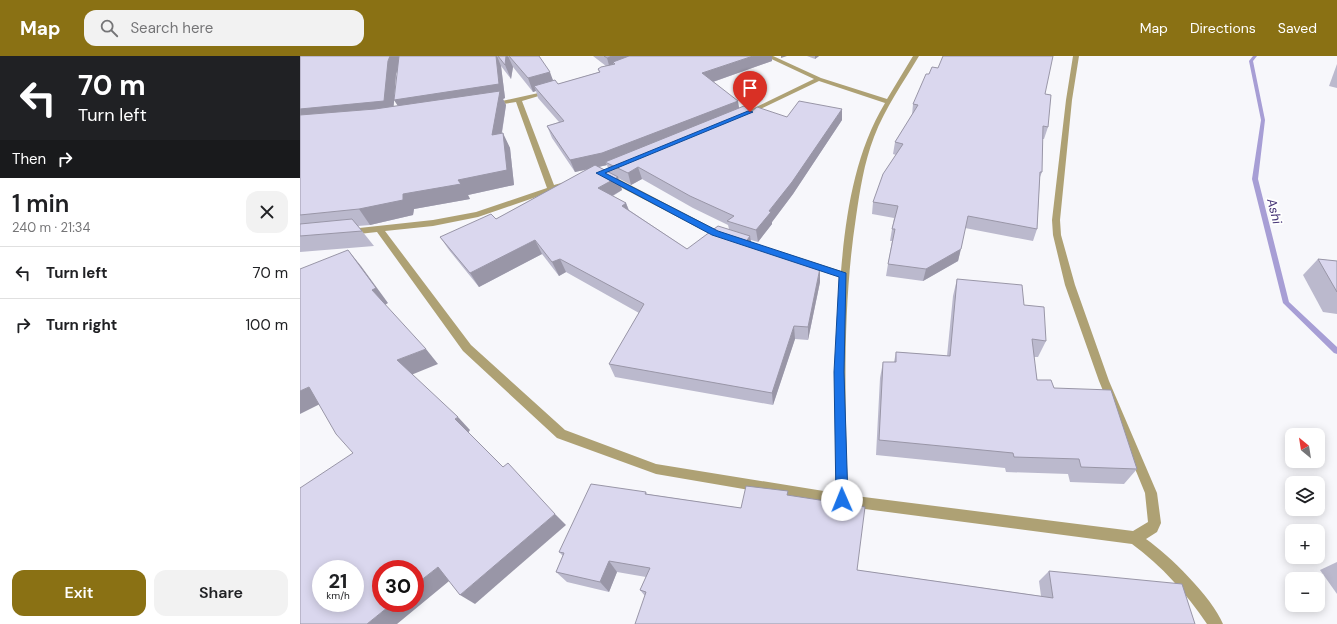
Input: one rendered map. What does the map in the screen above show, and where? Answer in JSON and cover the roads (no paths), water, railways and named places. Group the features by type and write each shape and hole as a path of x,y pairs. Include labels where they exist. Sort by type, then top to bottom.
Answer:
{"street":[{"path":"768,56 819,79 889,102"},
{"path":"842,500 839,372 843,275 862,161 871,136 916,56"},
{"path":"1076,56 1068,100 1056,226 1070,285 1104,381 1150,493 1154,523 1152,528 1134,538"},
{"path":"738,118 819,79"},
{"path":"480,106 518,100 554,90"},
{"path":"518,100 551,189"},
{"path":"606,170 599,173 715,233 730,238"},
{"path":"344,232 380,230 433,223 478,214 571,182"},
{"path":"380,230 466,348 561,434 656,469 842,500 1134,538 1153,551 1172,568 1216,624"},
{"path":"753,246 843,275"}],"waterway":[{"name":"Ashi","path":"1255,56 1251,61 1263,120 1255,179 1286,303 1337,351"}]}
